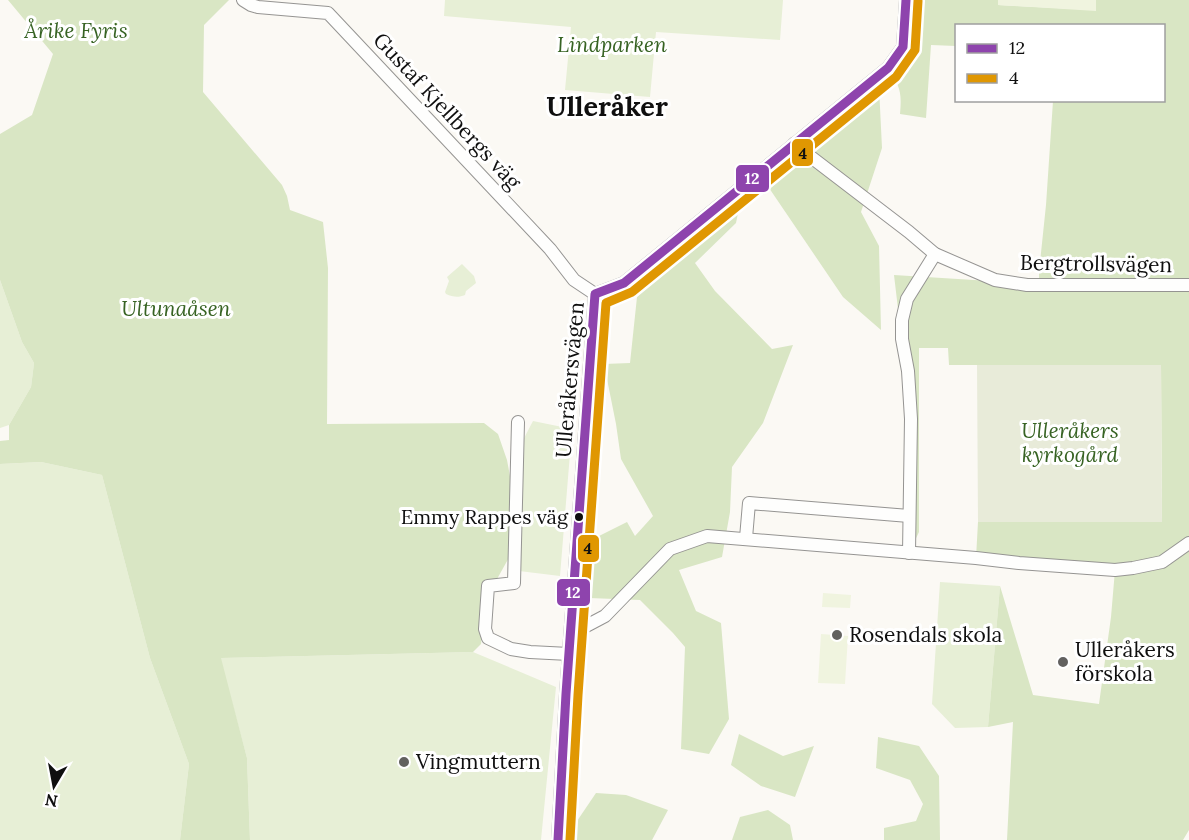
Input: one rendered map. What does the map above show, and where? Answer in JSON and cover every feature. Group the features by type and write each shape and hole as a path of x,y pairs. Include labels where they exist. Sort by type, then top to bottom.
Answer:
{"street":[{"name":"Ulleråkersvägen","path":"558,840 595,294 624,283 888,68 903,47 906,0"},
{"name":"Gustaf Kjellbergs väg","path":"244,1 258,7 328,13 550,249 574,280 595,294"},
{"name":"Bergtrollsvägen","path":"794,144 935,254 995,280 1027,285 1189,285"},
{"path":"909,553 911,418 902,320 906,298 935,254"},
{"path":"518,422 514,583 488,586 485,629 488,638 511,649 569,654"},
{"path":"746,538 748,503 909,516"},
{"path":"571,634 605,616 670,549 707,536 1115,570 1162,562 1189,543"}],"green space":[{"name":"Ultunaåsen","path":"8,0 229,0 204,25 203,92 282,185 290,210 323,222 328,268 327,424 484,423 498,434 507,460 514,498 511,554 487,597 481,644 473,652 221,658 247,758 250,840 180,840 189,764 150,658 102,475 41,462 0,464 0,441 9,440 9,425 31,387 34,363 22,342 0,280 0,134 32,115 53,54"},
{"name":"Lindparken","path":"445,0 783,0 780,40 656,32 650,97 565,90 571,27 444,16"},
{"path":"910,0 998,0 998,5 1096,10 1096,0 1189,0 1189,830 1183,840 1007,840 1013,722 988,727 1000,586 1033,695 1099,704 1115,570 976,558 978,522 1162,522 1161,365 949,365 948,348 919,348 919,532 909,553 911,419 894,275 1039,284 1053,102 1165,102 1165,24 955,24 955,46 931,45 926,118 900,114 899,90 888,68 903,47"},
{"path":"998,0 1096,0 1096,11 998,5"},
{"path":"879,87 882,148 861,212 879,246 881,330 843,297 765,182"},
{"path":"740,203 736,223 695,263 715,291 772,349 793,345 763,423 732,467 730,512 722,557 679,570 696,611 721,623 729,719 709,754 681,749 685,647 640,600 589,598 591,561 599,536 627,522 635,536 653,516 621,459 604,364 630,363 637,297 675,252"},
{"path":"462,264 474,276 476,283 466,291 465,295 456,297 446,294 449,281 447,277"},
{"path":"0,280 22,342 34,363 31,387 9,425 0,428"},
{"name":"Ulleråkers kyrkogård","path":"977,365 1161,365 1162,522 978,522"},
{"path":"533,421 572,429 560,576 519,571 522,442"},
{"path":"41,462 102,475 150,658 189,764 180,840 0,840 0,464"},
{"path":"940,582 1000,586 988,727 955,728 932,704"},
{"path":"823,593 851,595 850,608 822,607"},
{"path":"821,634 848,636 845,684 818,683"},
{"path":"473,652 556,687 541,840 250,840 247,758 220,658"},
{"path":"739,734 783,756 814,746 795,797 761,786 731,765"},
{"path":"878,737 919,746 939,776 940,840 884,840 884,828 916,821 923,804 910,780 876,768"},
{"path":"596,793 626,795 668,810 652,840 575,840 575,824"},
{"path":"768,810 790,825 793,840 732,840 740,817"}],"transit line":[{"name":"12","path":"558,840 566,694 595,294 624,283 888,68 903,47 906,0"},
{"name":"4","path":"570,840 606,303 632,292 896,77 915,50 918,1"}],"place":[{"name":"Emmy Rappes väg","path":"579,517"},
{"name":"Rosendals skola","path":"837,635"},
{"name":"Ulleråkers förskola","path":"1063,662"},
{"name":"Vingmuttern","path":"404,762"}],"district":[{"name":"Ulleråker","path":"607,107"}],"park label":[{"name":"Årike Fyris","path":"76,31"}]}
